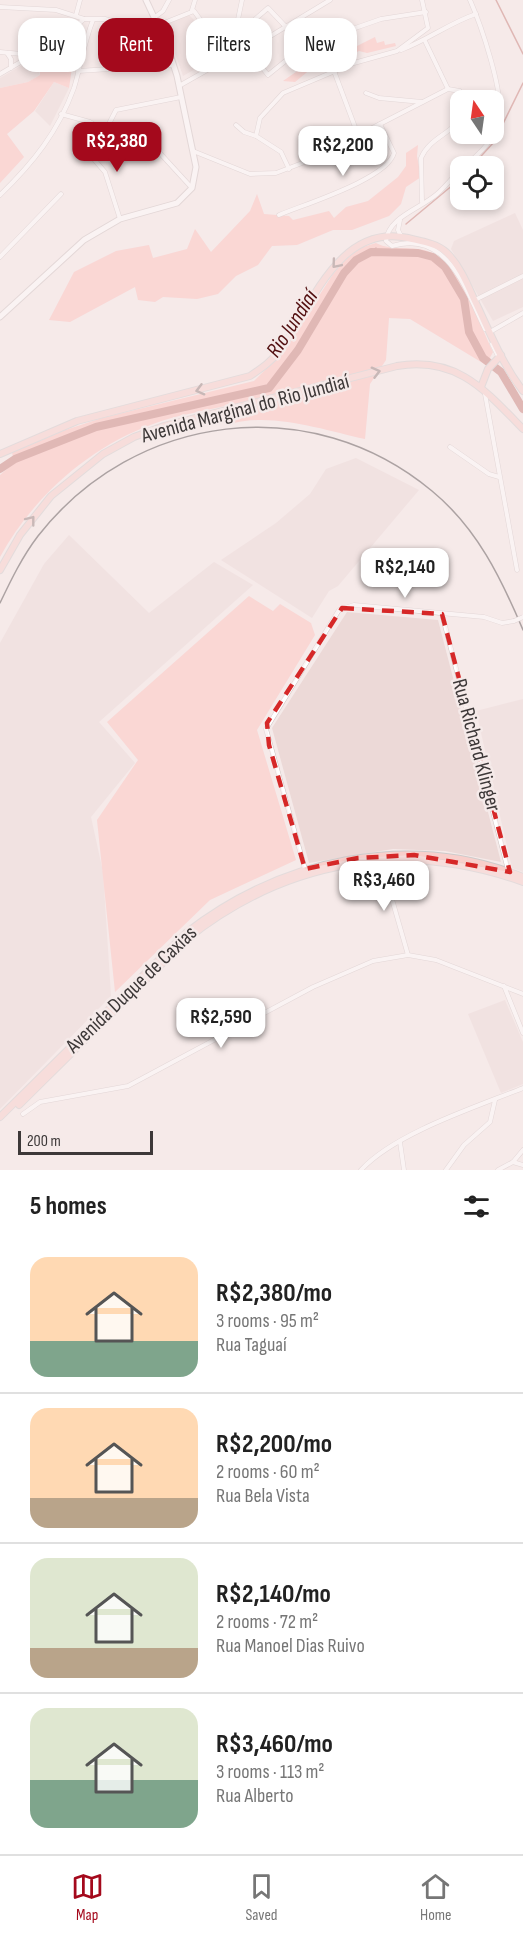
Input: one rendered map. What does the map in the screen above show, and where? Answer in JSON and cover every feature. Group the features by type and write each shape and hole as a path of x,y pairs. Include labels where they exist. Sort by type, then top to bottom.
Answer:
{"main road":[{"path":"145,1 155,17"},
{"path":"0,317 84,240 120,219 177,203 192,189 197,175 194,151 174,65"},
{"name":"Avenida Marginal do Rio Jundiaí","path":"0,454 77,421 250,376 267,365 280,350 332,268 343,256 364,242 388,233 399,233 435,245 446,252 462,273 498,357 523,391"},
{"path":"483,388 486,375 498,357"},
{"name":"Avenida Marginal do Rio Jundiaí","path":"0,570 20,535 51,496 103,454 154,429 409,364 436,365 450,369 483,388 523,429"},
{"name":"Avenida Duque de Caxias","path":"0,1119 186,933 232,900 305,869 358,858 414,855 446,857 509,874 523,882"},
{"name":"Avenida Duque de Caxias","path":"0,1119 26,1098 168,956 216,916 287,880 335,867 381,861 436,861 523,877"}],"street":[{"path":"76,15 80,0"},
{"path":"155,17 163,11 169,0"},
{"path":"174,18 192,10 195,0"},
{"path":"238,18 242,0"},
{"path":"298,18 330,0"},
{"path":"397,51 428,28 422,0"},
{"path":"470,0 497,87 500,117 489,143 475,156"},
{"path":"0,7 56,10 82,18"},
{"path":"255,18 268,8 284,24"},
{"path":"192,10 198,18"},
{"path":"357,27 381,19 426,12"},
{"path":"357,64 425,41 447,25 476,14"},
{"path":"86,19 98,20"},
{"path":"86,44 93,20"},
{"path":"425,41 448,89"},
{"path":"0,52 18,53"},
{"path":"6,52 11,59 11,68"},
{"path":"272,72 284,62"},
{"path":"0,74 18,64"},
{"path":"0,195 37,158 61,114 78,72"},
{"path":"179,86 204,72"},
{"path":"256,136 260,118 283,93 332,72"},
{"path":"334,72 358,135"},
{"path":"194,151 250,174 289,169 448,89 454,90"},
{"path":"366,93 379,98 423,102"},
{"path":"120,219 105,172 92,157 103,131 116,110 181,98"},
{"path":"61,114 84,119 122,143 158,151 192,189"},
{"path":"279,215 346,188 387,166 392,161 394,153 380,124"},
{"path":"236,125 281,153 289,169"},
{"path":"422,203 421,158 432,141 450,130"},
{"path":"450,180 437,194 401,217 388,233 388,244 392,246 410,242 442,253 460,277 473,301 523,276"},
{"path":"0,257 61,194"},
{"path":"399,233 401,217"},
{"path":"488,333 523,313"},
{"path":"483,388 517,570"},
{"path":"450,447 489,474 499,477"},
{"path":"305,869 269,745 267,723 330,622 342,608 354,605 493,619 506,623 523,617"},
{"name":"Rua Richard Klinger","path":"442,614 509,874"},
{"path":"381,861 408,955"},
{"path":"23,1114 40,1102 128,1086 313,987 373,961 408,955 453,965 523,994"},
{"path":"503,986 523,1033"},
{"path":"361,1170 400,1142 465,1110 523,1088"},
{"path":"446,1170 464,1145 490,1122 495,1099"},
{"path":"400,1142 404,1170"},
{"path":"498,1170 513,1162 523,1150"},
{"path":"513,1162 523,1165"}],"highlighted area":[{"path":"342,608 442,614 510,872 414,855 358,858 305,869 269,745 267,723"}],"shaded area":[{"path":"188,14 192,18 186,18 186,72 190,72 183,76 174,50 174,20"},
{"path":"375,37 377,43 384,41 385,45 395,43 396,46 367,53 357,52 357,46"},
{"path":"18,68 18,72 39,72 40,75 28,82 0,88 0,78"},
{"path":"40,72 71,72 69,88 54,82 34,111 7,134 24,157 0,183 0,88 28,82 40,75"},
{"path":"296,72 307,72 295,82 283,81"},
{"path":"54,82 69,88 50,126 35,111"},
{"path":"418,145 417,156 421,177 406,187 401,204 389,216 352,230 333,230 297,245 272,246 258,265 236,276 218,294 197,299 163,297 155,302 138,300 135,287 70,322 49,320 74,272 116,251 149,245 153,258 187,249 195,229 211,252 250,211 257,194 264,214 289,216 293,220 329,211 334,218 346,207 368,201 398,177 406,166 406,153"},
{"path":"515,213 523,230 523,307 493,321 451,249 454,241"},
{"path":"376,243 389,247 430,252 451,269 468,296 493,352 486,365 410,319 389,318 386,360 370,384 365,439 283,421 250,420 234,423 229,405 162,421 129,434 107,446 64,477 28,515 0,557 0,475 14,463 12,452 44,437 102,418 254,381 283,352 333,274 353,250"},
{"path":"356,458 419,490 338,586 329,591 312,618 221,560 276,523 310,494 326,469"},
{"path":"69,535 149,613 214,562 253,585 99,722 135,763 91,817 103,872 111,996 0,1109 0,643 44,564"},
{"path":"249,596 273,611 280,604 311,623 315,635 257,730 296,860 210,900 115,992 97,820 138,760 107,722"},
{"path":"347,612 438,620 501,862 445,851 393,849 309,863 272,728"},
{"path":"523,699 523,872 512,868 476,711"},
{"path":"505,1000 523,1042 523,1084 501,1093 468,1014"}],"waterway":[{"path":"496,0 523,54"},
{"path":"481,156 494,142 523,83"},
{"path":"406,224 450,187"},
{"name":"Rio Jundiaí","path":"371,252 376,248"},
{"name":"Rio Jundiaí","path":"0,469 15,459 96,427 269,388 298,350 344,273 356,260 371,252 418,253 433,257 445,267 464,299 469,332 483,358 501,372 523,409"}],"railway":[{"path":"0,603 22,560 38,536 78,494 123,462 173,441 226,429 280,428 333,438 384,459 432,491 448,505 475,538 506,592 523,630"}]}
